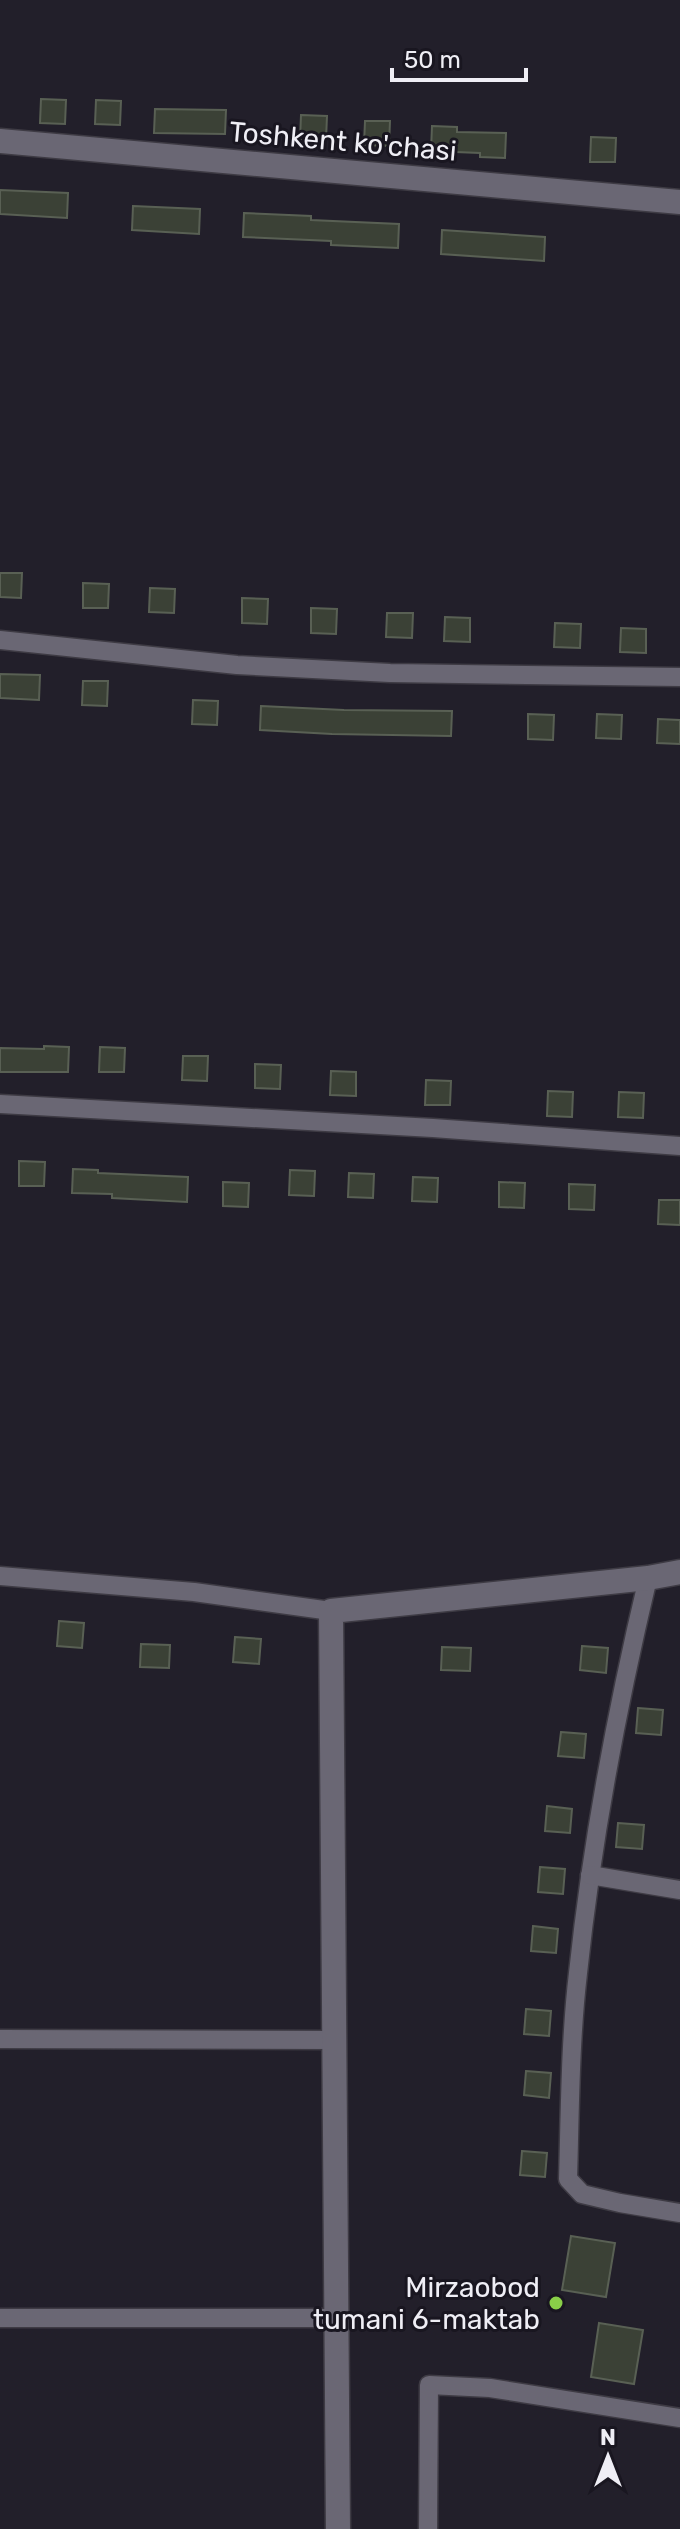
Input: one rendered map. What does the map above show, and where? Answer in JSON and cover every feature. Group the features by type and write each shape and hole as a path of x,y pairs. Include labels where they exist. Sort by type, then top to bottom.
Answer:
{"street":[{"name":"Toshkent ko'chasi","path":"0,141 680,202"},
{"path":"0,640 237,665 375,673 680,677"},
{"path":"0,1104 433,1128 680,1146"},
{"path":"0,1576 194,1592 331,1611 648,1578 680,1572"},
{"path":"648,1578 609,1761 590,1875 577,1976 568,2179 582,2194 680,2213"},
{"path":"331,1611 338,2529"},
{"path":"590,1875 680,1890"},
{"path":"0,2039 334,2040"},
{"path":"0,2318 336,2318"},
{"path":"428,2529 429,2385 490,2388 680,2418"}],"building":[{"path":"41,99 66,100 65,124 40,123"},
{"path":"96,100 121,101 120,125 95,124"},
{"path":"155,109 226,110 225,134 154,133"},
{"path":"301,115 327,116 326,140 300,140"},
{"path":"365,121 390,121 389,146 364,145"},
{"path":"432,126 457,127 457,132 506,133 505,158 480,157 480,153 431,151"},
{"path":"591,137 616,138 615,162 590,162"},
{"path":"0,190 68,193 67,218 0,214"},
{"path":"133,206 200,209 199,234 132,230"},
{"path":"244,213 399,224 398,248 243,237"},
{"path":"442,230 545,237 544,261 441,254"},
{"path":"0,573 22,573 21,598 0,597"},
{"path":"83,583 109,584 108,608 83,608"},
{"path":"150,588 175,589 174,613 149,612"},
{"path":"242,598 268,599 267,624 242,623"},
{"path":"311,608 337,609 336,634 311,633"},
{"path":"387,613 413,613 412,638 386,637"},
{"path":"445,617 470,618 470,642 444,641"},
{"path":"555,623 581,624 580,648 554,647"},
{"path":"621,628 646,629 646,653 620,652"},
{"path":"0,674 40,675 39,700 0,698"},
{"path":"83,681 108,681 107,706 82,705"},
{"path":"193,700 218,701 217,725 192,724"},
{"path":"261,706 452,711 451,736 260,730"},
{"path":"528,714 554,715 553,740 528,739"},
{"path":"597,714 622,715 621,739 596,738"},
{"path":"658,719 680,720 680,744 657,743"},
{"path":"44,1046 69,1047 68,1072 0,1072 0,1048 44,1049"},
{"path":"100,1047 125,1048 124,1072 99,1072"},
{"path":"183,1056 208,1056 207,1081 182,1080"},
{"path":"255,1064 281,1065 280,1089 255,1088"},
{"path":"331,1071 356,1072 356,1096 330,1095"},
{"path":"426,1080 451,1081 450,1105 425,1105"},
{"path":"548,1091 573,1092 572,1117 547,1116"},
{"path":"619,1092 644,1093 643,1118 618,1117"},
{"path":"19,1161 45,1162 44,1186 19,1186"},
{"path":"73,1169 188,1177 187,1202 72,1193"},
{"path":"290,1170 315,1171 314,1196 289,1195"},
{"path":"349,1173 374,1174 373,1198 348,1197"},
{"path":"413,1177 438,1178 437,1202 412,1201"},
{"path":"223,1182 249,1183 248,1207 223,1206"},
{"path":"499,1182 525,1183 524,1208 499,1207"},
{"path":"569,1184 595,1185 594,1210 569,1209"},
{"path":"659,1200 680,1200 680,1225 658,1224"},
{"path":"59,1621 84,1623 82,1648 57,1646"},
{"path":"235,1637 261,1639 259,1664 233,1662"},
{"path":"141,1644 170,1645 169,1668 140,1667"},
{"path":"582,1646 608,1648 606,1673 580,1670"},
{"path":"442,1647 471,1648 470,1671 441,1670"},
{"path":"638,1708 663,1710 661,1735 636,1733"},
{"path":"561,1732 586,1734 584,1758 558,1756"},
{"path":"547,1806 572,1809 570,1833 545,1831"},
{"path":"618,1823 644,1825 642,1849 616,1847"},
{"path":"540,1867 565,1869 563,1894 538,1892"},
{"path":"533,1926 558,1929 556,1953 531,1951"},
{"path":"526,2009 551,2011 549,2036 524,2034"},
{"path":"526,2071 551,2073 549,2098 524,2095"},
{"path":"522,2151 547,2153 545,2177 520,2175"},
{"path":"571,2236 615,2243 606,2297 562,2290"},
{"path":"599,2323 643,2330 634,2384 591,2377"}],"place":[{"name":"Mirzaobod tumani 6-maktab","path":"556,2303"}]}
